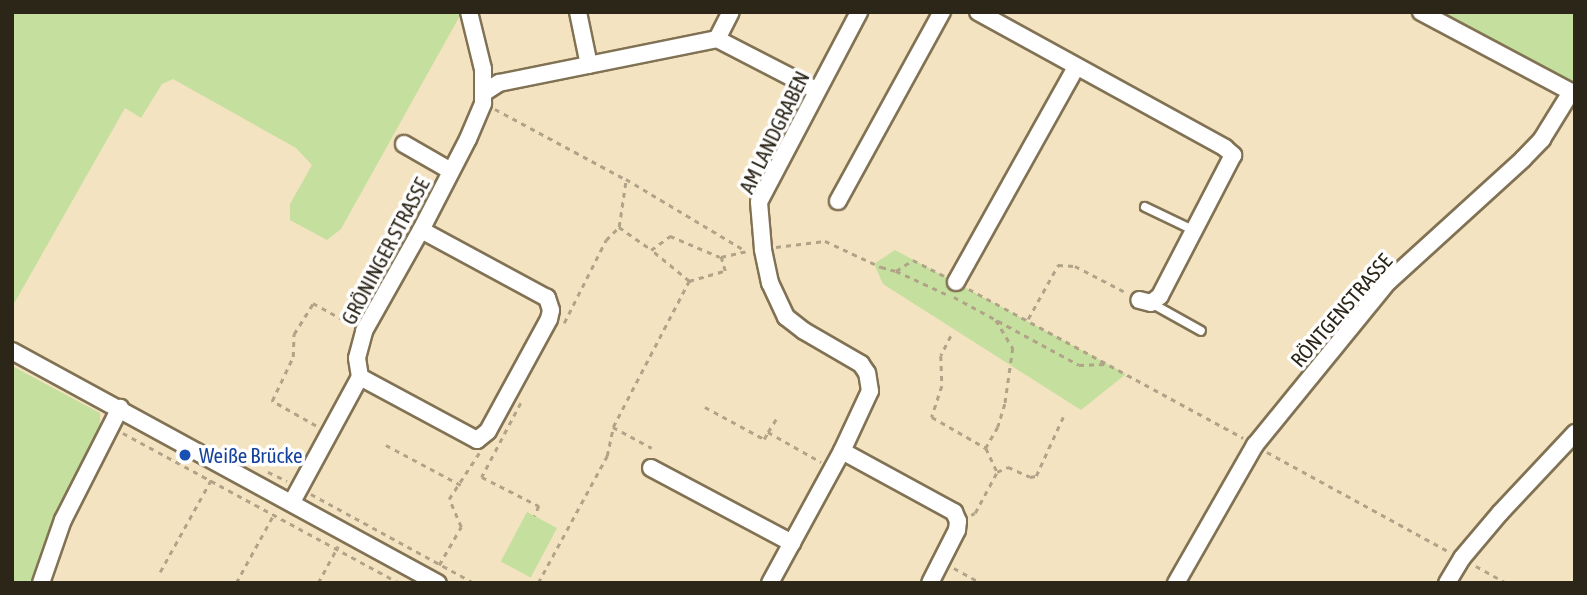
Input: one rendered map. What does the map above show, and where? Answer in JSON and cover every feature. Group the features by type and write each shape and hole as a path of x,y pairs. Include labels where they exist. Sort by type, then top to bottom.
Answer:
{"street":[{"path":"469,12 484,98"},
{"path":"578,12 589,65"},
{"path":"717,39 731,12"},
{"name":"AM LANDGRABEN","path":"770,583 868,400 867,373 851,357 804,331 786,317 754,250 759,202 859,12"},
{"path":"838,201 942,12"},
{"path":"978,12 1226,148 1233,155 1160,296 1145,301"},
{"path":"1421,12 1573,93"},
{"path":"484,98 499,83 717,39 816,90"},
{"path":"956,282 1076,66"},
{"name":"RÖNTGENSTRASSE","path":"1176,583 1255,445 1388,282 1523,159 1542,139 1573,93"},
{"name":"GRÖNINGER STRASSE","path":"292,502 360,377 357,358 364,331 421,230 484,98"},
{"name":"GRÖNINGER STRASSE","path":"404,145 450,171"},
{"path":"360,377 477,439 488,431 551,310 547,298 421,230"},
{"path":"12,351 435,581"},
{"path":"41,583 63,520 120,408"},
{"path":"1447,583 1462,558 1575,433"},
{"path":"842,451 947,505 958,521 930,583"},
{"path":"651,468 792,542"}],"lane":[{"path":"1146,207 1195,231"},
{"path":"1145,301 1201,331"}],"path":[{"path":"484,98 754,250"},
{"path":"563,324 606,240 619,227 626,179"},
{"path":"619,227 690,281"},
{"path":"651,250 670,236 720,257 825,241 896,271 994,318 1079,365 1108,364"},
{"path":"538,583 607,456 613,427 690,281 725,271 720,257"},
{"path":"896,271 913,260 1028,320 1507,583"},
{"path":"1028,320 1058,265 1075,266 1145,301"},
{"path":"329,433 272,401 293,357 294,334 313,303 364,331"},
{"path":"986,448 998,427 1005,404 1013,348 994,318"},
{"path":"951,336 941,356 942,386 932,417 986,448 997,472"},
{"path":"526,395 482,477 539,506 535,516"},
{"path":"705,407 764,439 776,419"},
{"path":"958,521 975,513 997,472 1008,467 1030,477 1036,475 1063,417"},
{"path":"110,427 337,547 399,583"},
{"path":"613,427 652,449"},
{"path":"768,432 833,468"},
{"path":"435,581 461,527 449,499 454,489 461,485 479,454 477,439"},
{"path":"386,445 461,485"},
{"path":"160,572 211,480"},
{"path":"236,583 274,514"},
{"path":"318,583 345,531"},
{"path":"941,561 981,583"}],"green space":[{"path":"12,12 462,12 341,229 327,240 290,220 290,204 312,165 296,148 173,79 162,84 141,118 125,108 12,307"},
{"path":"1433,12 1575,12 1575,86"},
{"path":"895,250 1126,374 1081,410 883,284 874,264"},
{"path":"12,366 100,413 100,427 59,509 31,583 12,583"},
{"path":"527,512 557,528 531,577 501,561"}],"place":[{"name":"Weiße Brücke","path":"185,455"}]}
